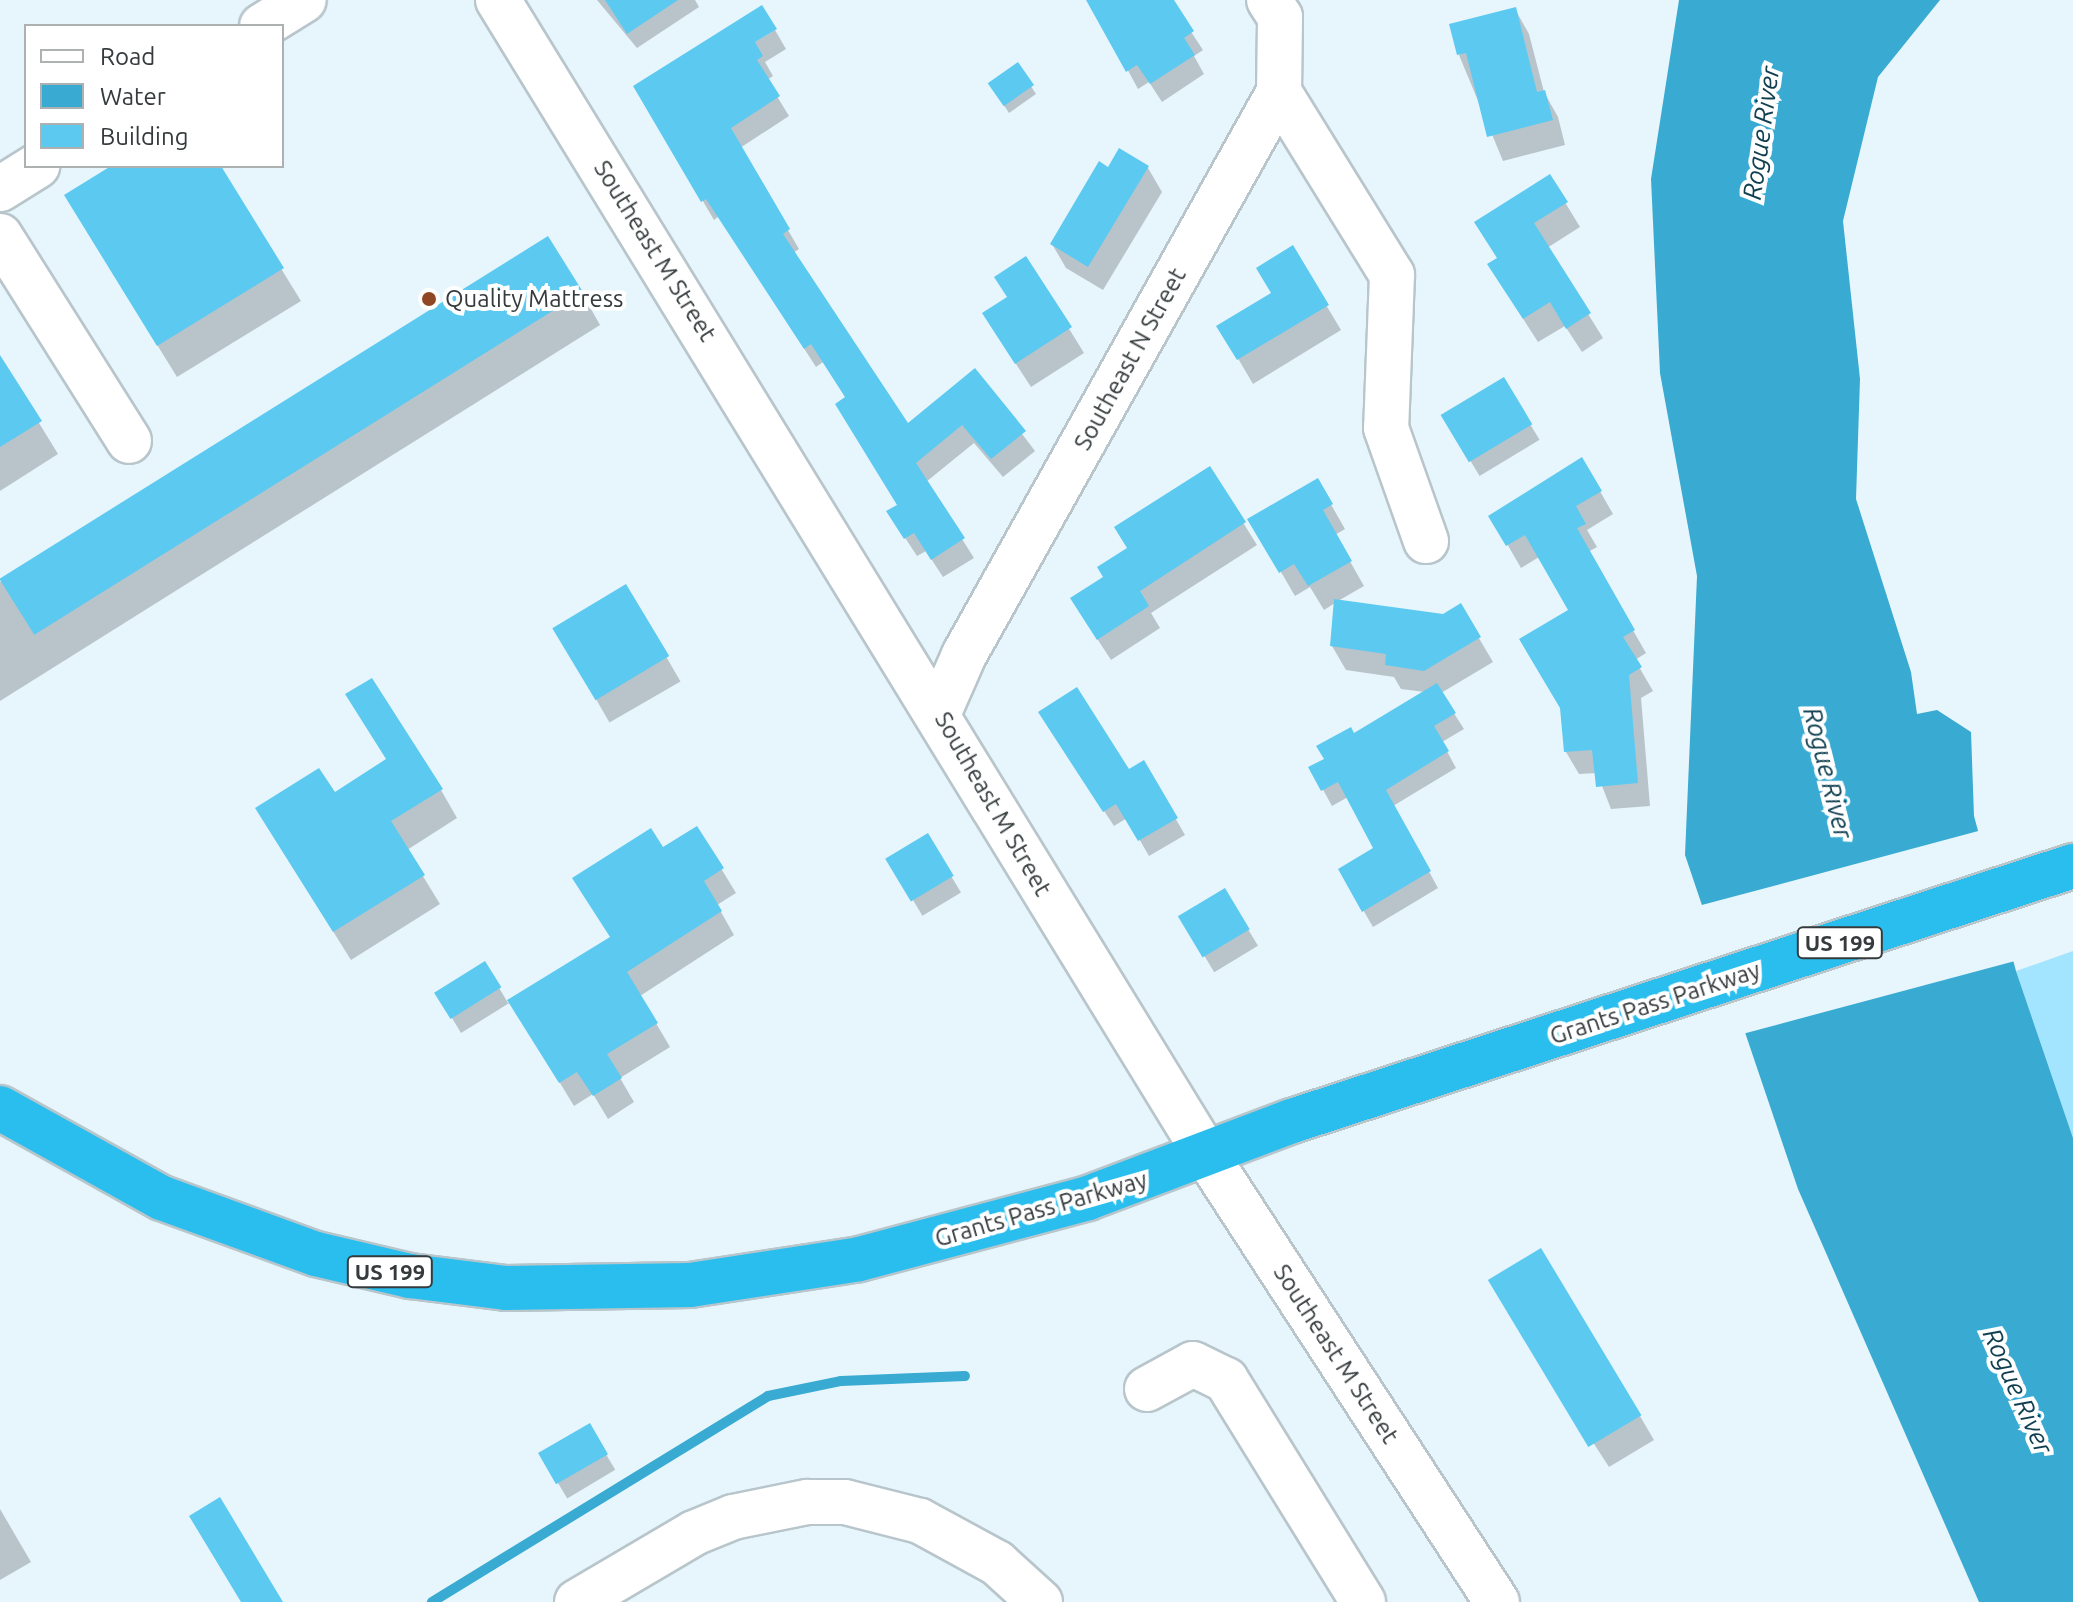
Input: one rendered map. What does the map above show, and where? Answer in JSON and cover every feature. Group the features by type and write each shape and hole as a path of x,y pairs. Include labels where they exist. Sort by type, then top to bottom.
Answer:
{"highway":[{"name":"Grants Pass Parkway","path":"0,1108 113,1174 267,1239 381,1270 506,1288 652,1288 813,1268 1044,1211 1207,1156 1292,1121 2073,866"}],"street":[{"path":"265,24 304,0"},
{"name":"Southeast M Street","path":"498,0 939,712 1207,1156 1497,1602"},
{"name":"Southeast N Street","path":"939,712 964,655 1279,92 1280,17 1269,0"},
{"path":"1279,92 1392,275 1386,428 1426,541"},
{"path":"0,189 34,168"},
{"path":"0,236 129,441"},
{"path":"1147,1389 1193,1364 1226,1380 1363,1602"},
{"path":"577,1602 694,1533 733,1517 807,1502 845,1502 920,1521 997,1563 1040,1602"}],"shaded area":[{"path":"2073,951 2073,1138 2016,971"}],"water":[{"name":"Rogue River","path":"1679,0 1940,0 1878,77 1843,221 1860,379 1856,499 1911,672 1917,714 1937,710 1971,732 1974,816 2016,971 2073,1138 2073,1602 1979,1602 1798,1189 1685,855 1697,576 1660,373 1651,179"}],"pier":[{"path":"1982,830 2017,960 1733,1036 1698,906"}],"building":[{"path":"605,0 678,0 627,34"},
{"path":"1086,0 1174,0 1194,31 1184,38 1195,55 1150,84 1137,65 1126,72"},
{"path":"762,5 777,29 755,42 763,56 757,60 780,96 731,128 790,229 783,234 908,423 975,368 1026,431 991,459 962,425 916,463 965,538 931,560 914,533 904,539 886,511 897,505 835,404 845,397 811,344 804,349 706,199 701,202 633,86"},
{"path":"1516,7 1537,92 1545,90 1553,120 1487,137 1466,53 1457,55 1449,24"},
{"path":"1018,62 1034,85 1004,106 988,83"},
{"path":"1119,148 1149,166 1088,267 1050,244 1099,161 1108,167"},
{"path":"108,168 222,168 284,268 157,346 64,195"},
{"path":"1550,174 1568,202 1534,223 1591,313 1566,329 1550,302 1523,319 1487,264 1497,258 1474,222"},
{"path":"548,236 583,292 34,635 0,578"},
{"path":"1293,245 1329,305 1237,360 1216,326 1271,293 1256,268"},
{"path":"1026,256 1072,327 1015,364 982,313 1007,297 994,277"},
{"path":"0,355 42,421 0,447"},
{"path":"1504,377 1532,424 1469,462 1441,415"},
{"path":"1582,457 1602,491 1576,506 1586,524 1577,528 1635,630 1623,637 1642,667 1629,675 1638,783 1596,787 1592,750 1564,752 1560,708 1519,639 1568,610 1525,535 1506,546 1488,516"},
{"path":"1210,466 1246,522 1140,591 1149,606 1097,640 1070,598 1103,577 1097,567 1127,548 1114,527"},
{"path":"1318,478 1333,504 1323,510 1352,561 1308,586 1294,564 1279,573 1247,519"},
{"path":"626,584 669,656 596,700 552,628"},
{"path":"1334,599 1443,614 1461,603 1481,637 1424,671 1385,665 1386,654 1330,646"},
{"path":"372,678 443,789 391,821 425,875 333,932 255,808 319,768 335,792 386,759 345,694"},
{"path":"1437,683 1456,713 1434,726 1449,751 1386,790 1431,871 1362,912 1338,869 1373,848 1338,782 1321,791 1308,767 1324,759 1316,746 1351,727 1354,733"},
{"path":"1077,687 1129,769 1144,760 1178,818 1138,841 1116,804 1103,812 1038,712"},
{"path":"697,826 724,868 704,881 722,911 627,972 658,1023 607,1054 622,1078 593,1096 577,1072 559,1083 507,1000 610,937 572,878 651,828 663,847"},
{"path":"928,833 954,876 911,902 885,859"},
{"path":"1225,888 1250,929 1203,957 1178,916"},
{"path":"485,961 501,987 451,1019 434,993"},
{"path":"1541,1248 1641,1415 1588,1447 1488,1280"},
{"path":"590,1423 608,1454 556,1484 538,1453"},
{"path":"220,1497 283,1602 241,1602 189,1516"}],"waterway":[{"path":"432,1602 768,1396 841,1381 965,1376"}],"place":[{"name":"Quality Mattress","path":"429,299"}]}
